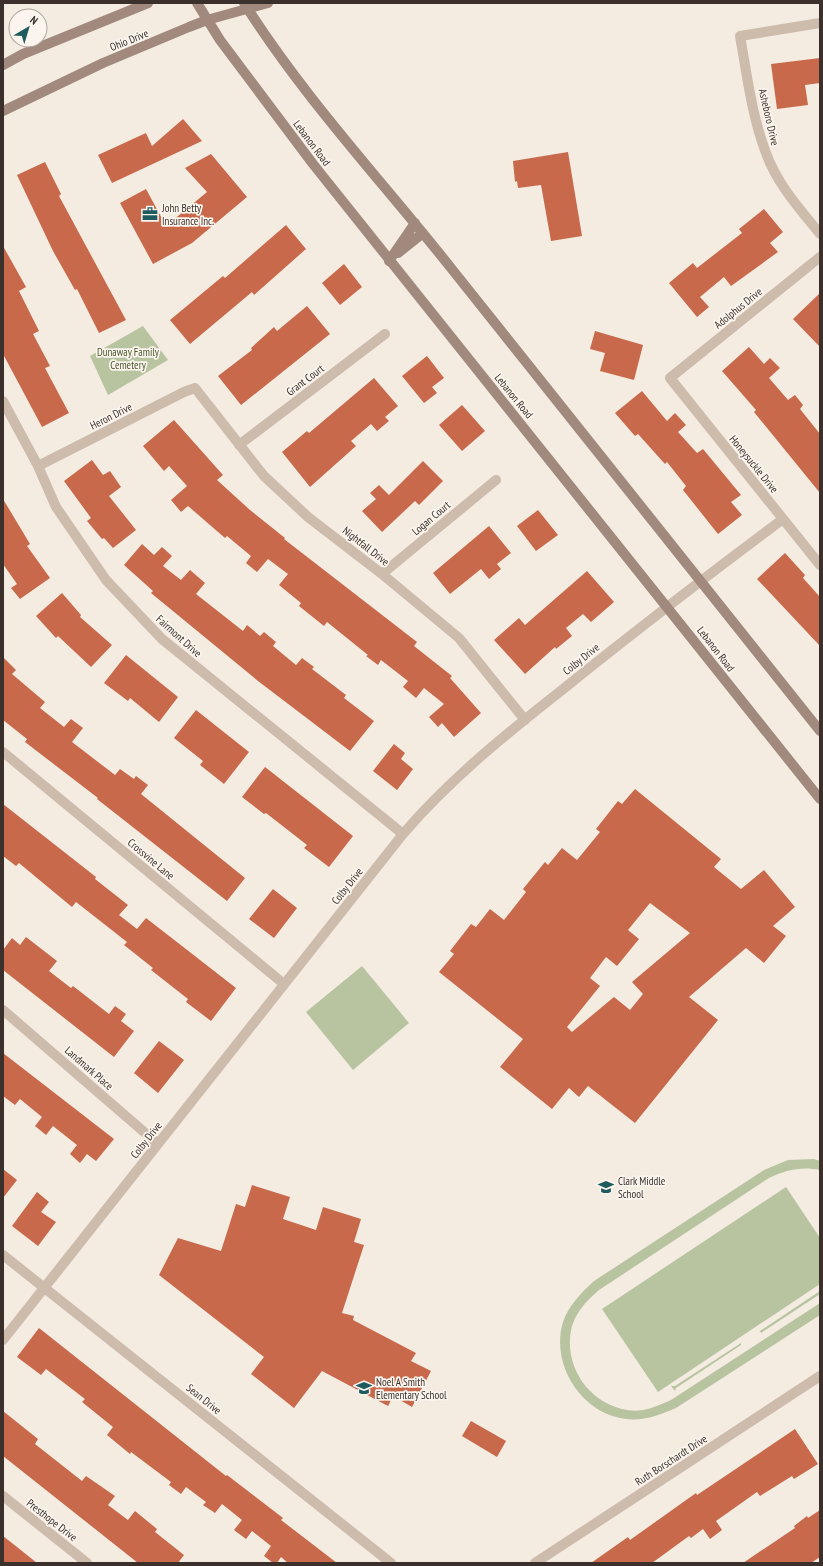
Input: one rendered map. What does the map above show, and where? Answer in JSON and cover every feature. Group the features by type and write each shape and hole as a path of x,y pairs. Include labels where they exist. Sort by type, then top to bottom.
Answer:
{"main road":[{"path":"3,65 24,54 148,3"},
{"name":"Lebanon Road","path":"197,3 224,46 313,164 820,799"},
{"name":"Ohio Drive","path":"3,111 103,64 207,20 246,6 268,3"},
{"path":"246,6 262,32 305,91 423,233 820,731"},
{"path":"389,261 414,223"},
{"path":"389,261 423,233"}],"street":[{"name":"Asheboro Drive","path":"820,23 740,36 759,134 766,154 778,177 799,209 820,234"},
{"name":"Adolphus Drive","path":"670,378 820,257"},
{"name":"Grant Court","path":"239,445 385,334"},
{"name":"Honeysuckle Drive","path":"670,378 820,565"},
{"name":"Nightfall Drive","path":"195,388 264,476 308,516 382,574 468,647 525,720"},
{"name":"Heron Drive","path":"38,466 184,392 195,388"},
{"name":"Fairmont Drive","path":"3,401 38,466 56,507 106,580 162,639 403,834"},
{"name":"Logan Court","path":"382,574 496,480"},
{"name":"Colby Drive","path":"3,1340 428,804 525,720 666,606 783,519"},
{"name":"Crossvine Lane","path":"3,752 284,984"},
{"name":"Landmark Place","path":"3,1010 158,1144"},
{"name":"Sean Drive","path":"3,1255 391,1563"},
{"name":"Ruth Borschardt Drive","path":"535,1563 820,1376"},
{"name":"Presthope Drive","path":"3,1496 87,1563"}],"green space":[{"name":"Dunaway Family Cemetery","path":"143,326 168,360 108,395 90,356"},
{"path":"362,966 409,1023 353,1070 306,1012"},
{"path":"814,1159 820,1161 820,1170 806,1168 781,1173 769,1178 599,1290 583,1306 574,1320 570,1340 571,1354 575,1368 581,1380 590,1391 601,1400 613,1406 627,1410 639,1411 655,1407 671,1400 820,1303 820,1315 676,1408 658,1415 639,1419 626,1419 610,1415 596,1408 583,1397 573,1385 566,1370 561,1355 560,1338 563,1322 566,1316 572,1305 585,1290 594,1281 764,1170 788,1160"},
{"path":"786,1187 820,1238 820,1284 658,1392 602,1309"},
{"path":"820,1291 820,1294 761,1333 760,1331"},
{"path":"741,1343 741,1345 676,1388 675,1391 671,1386 675,1386"}],"building":[{"path":"820,58 820,83 805,85 808,105 777,109 771,64"},
{"path":"183,119 202,141 112,183 98,155 146,133 152,146"},
{"path":"568,152 582,236 551,241 541,185 518,188 517,181 515,182 513,161"},
{"path":"211,154 247,197 192,243 153,264 120,203 146,189 166,226 207,192 185,168"},
{"path":"45,162 61,194 59,196 126,320 99,333 77,289 75,290 53,251 17,175"},
{"path":"764,209 783,232 770,243 778,252 731,286 724,277 700,297 709,307 697,317 669,283 693,263 697,268 742,233 739,229"},
{"path":"286,225 306,249 254,295 252,292 190,344 170,320 223,276 225,278"},
{"path":"3,246 26,287 19,291 39,331 33,334 50,366 45,368 69,413 42,427 3,354"},
{"path":"344,264 362,287 340,305 322,283"},
{"path":"820,293 820,347 793,319"},
{"path":"307,306 330,334 241,405 218,376 252,350 251,348 274,327 277,331"},
{"path":"595,331 643,345 634,380 600,371 605,353 590,349"},
{"path":"749,347 764,364 770,358 780,368 769,378 788,400 795,395 803,405 800,409 820,434 820,493 754,412 756,410 722,371"},
{"path":"427,356 444,378 432,387 437,393 424,403 402,376"},
{"path":"374,378 398,406 385,417 389,421 377,431 371,424 351,441 356,446 310,487 282,452 307,431 309,433"},
{"path":"642,391 667,421 675,413 686,425 678,432 697,453 703,449 741,495 731,502 742,515 718,534 683,490 686,486 667,462 665,464 638,434 635,436 615,413"},
{"path":"462,405 485,431 462,451 439,425"},
{"path":"174,420 223,475 217,480 250,510 285,538 284,539 417,642 414,646 452,676 450,678 481,713 454,737 442,723 438,727 429,717 444,704 424,688 416,698 403,687 408,681 381,660 378,665 327,622 324,626 299,606 301,603 279,585 288,574 268,559 257,572 246,563 251,556 227,536 225,538 188,506 181,512 171,500 187,486 169,466 164,471 143,446"},
{"path":"92,460 103,475 110,471 121,487 109,496 136,530 113,548 104,538 102,539 87,521 91,518 64,481"},
{"path":"423,461 443,481 419,505 415,501 382,532 362,511 376,499 370,493 379,485 389,495"},
{"path":"3,499 30,544 27,546 50,578 20,599 11,588 17,584 3,564"},
{"path":"538,510 558,535 536,551 517,526"},
{"path":"489,526 511,553 497,564 501,569 489,579 481,569 450,594 433,573"},
{"path":"142,544 154,555 162,547 172,556 163,566 181,580 190,570 205,583 196,594 243,631 247,625 260,636 264,632 276,642 273,646 296,665 302,658 314,667 312,669 346,695 344,698 374,721 350,751 258,681 151,593 153,591 124,565"},
{"path":"785,553 805,575 803,578 820,597 820,646 757,579"},
{"path":"587,571 614,602 591,622 583,614 566,628 572,636 556,649 555,647 525,674 494,640 519,618 525,625"},
{"path":"62,593 81,615 80,617 112,645 91,667 58,636 56,638 36,616"},
{"path":"126,655 178,697 159,722 130,698 128,701 104,683"},
{"path":"3,657 16,670 12,674 45,702 40,708 64,727 71,719 83,728 72,742 115,775 120,769 134,779 136,776 148,785 141,794 245,878 227,901 25,742 27,739 3,720"},
{"path":"196,710 249,752 224,784 200,765 203,761 174,738"},
{"path":"394,744 405,753 401,759 413,769 397,790 373,771"},
{"path":"265,767 353,836 329,867 304,848 307,845 266,813 264,814 242,797"},
{"path":"635,789 721,859 714,867 741,889 764,870 795,907 773,926 786,936 764,963 746,948 689,997 718,1020 635,1123 588,1086 579,1097 569,1088 552,1109 500,1067 523,1039 439,972 454,954 450,951 471,924 476,927 490,909 504,920 526,892 523,889 545,862 548,865 562,848 577,860 600,832 596,829 618,801 622,804","holes":["650,903 690,933 632,982 643,994 630,1010 614,997 572,1032 567,1027 600,986 590,978 606,957 617,966 639,939 628,930"]},
{"path":"3,804 96,877 95,879 128,905 119,915 137,929 146,918 236,988 211,1021 186,1002 188,999 151,970 153,968 124,945 127,942 76,902 72,907 19,863 16,866 3,856"},
{"path":"273,889 297,908 274,938 249,919"},
{"path":"26,937 57,961 49,971 71,988 73,986 109,1014 115,1006 126,1014 121,1021 134,1031 114,1057 3,970 3,950 12,938 20,945"},
{"path":"159,1041 184,1060 158,1093 134,1073"},
{"path":"3,1053 114,1139 96,1161 87,1154 80,1163 70,1154 77,1145 53,1126 46,1135 35,1126 42,1117 20,1099 15,1105 3,1096"},
{"path":"3,1169 17,1180 3,1198"},
{"path":"252,1185 290,1197 283,1219 316,1230 323,1207 361,1219 354,1242 364,1245 342,1313 354,1316 353,1320 416,1353 411,1361 431,1371 412,1407 393,1396 388,1406 322,1371 294,1408 251,1374 264,1357 159,1275 178,1238 221,1251 236,1204 245,1207"},
{"path":"37,1192 49,1202 41,1212 56,1222 38,1246 12,1226"},
{"path":"39,1328 226,1476 227,1475 283,1518 281,1520 337,1563 288,1563 281,1557 277,1563 273,1563 264,1556 271,1546 252,1531 246,1539 234,1530 242,1520 222,1504 215,1513 203,1505 206,1502 186,1487 181,1494 169,1485 171,1482 131,1452 130,1454 107,1435 113,1427 82,1402 85,1399 46,1369 41,1375 17,1357"},
{"path":"3,1411 38,1439 35,1444 82,1481 86,1476 115,1496 108,1505 128,1520 135,1511 157,1529 155,1532 184,1555 178,1563 138,1563 3,1456"},
{"path":"471,1421 506,1441 497,1457 462,1436"},
{"path":"795,1429 818,1464 794,1479 792,1476 760,1496 757,1492 716,1521 722,1530 710,1539 703,1529 691,1538 689,1536 652,1563 591,1563 628,1537 630,1540 696,1493 697,1495"},
{"path":"820,1510 820,1557 811,1563 743,1563 795,1528 794,1526 807,1516 808,1518"},
{"path":"3,1536 17,1547 37,1563 3,1563"}],"place":[{"name":"John Betty Insurance Inc.","path":"150,214"},
{"name":"Clark Middle School","path":"606,1187"},
{"name":"Noel A Smith Elementary School","path":"364,1388"}]}
